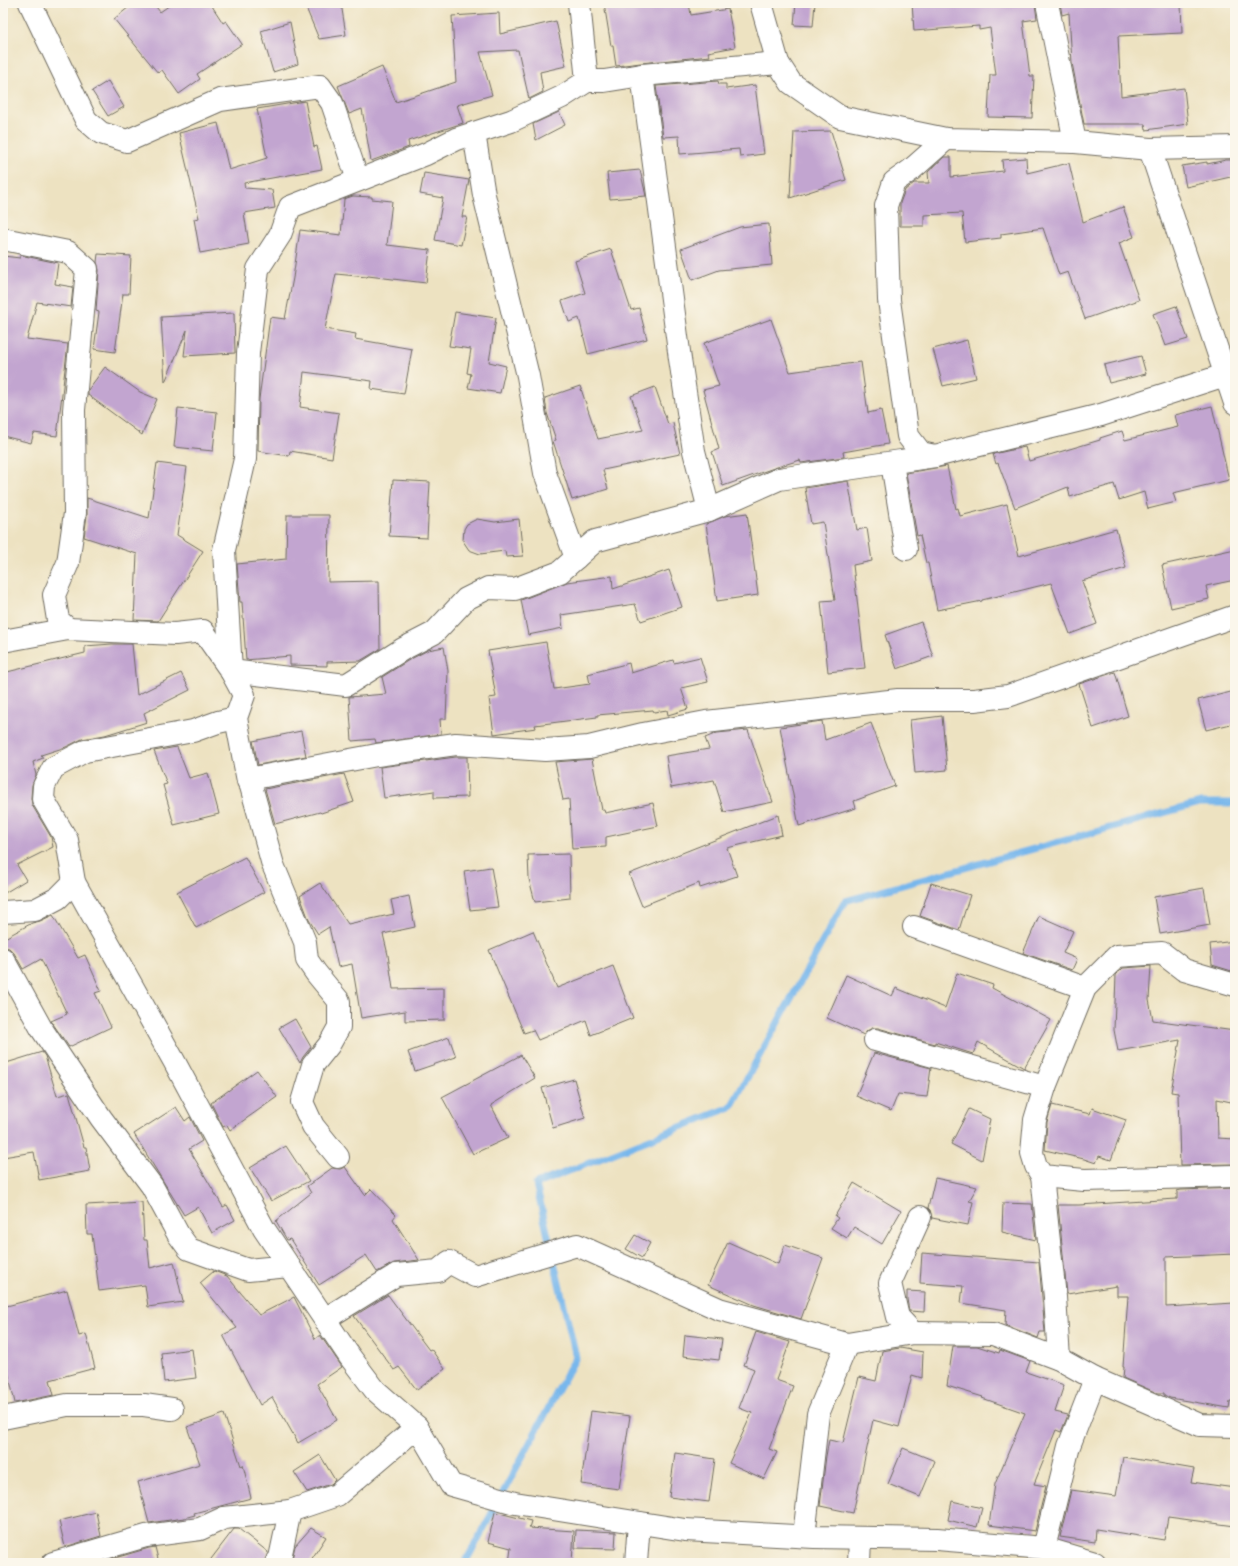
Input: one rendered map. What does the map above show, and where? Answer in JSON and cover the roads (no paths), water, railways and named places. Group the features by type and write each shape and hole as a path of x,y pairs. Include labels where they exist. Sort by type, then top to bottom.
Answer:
{"street":[{"path":"30,3 86,120 102,134 127,141 220,100 320,86 332,103 358,180"},
{"path":"579,3 587,81"},
{"path":"761,3 778,63 791,83 840,117 946,140 1075,142 1150,149 1235,147"},
{"path":"1046,3 1075,142"},
{"path":"231,671 224,550 245,459 248,353 258,269 280,235 290,207 426,154 456,139 511,121 562,97 587,81 604,81 642,74 778,63"},
{"path":"642,74 680,359 693,444 709,510"},
{"path":"474,133 484,195 528,376 545,473 576,558"},
{"path":"935,456 921,453 908,436 889,300 886,206 894,182 911,170 946,140"},
{"path":"1150,149 1235,402"},
{"path":"3,239 68,252 87,270 74,410 75,513 68,563 54,595 58,620 68,629"},
{"path":"231,671 346,685 403,649 434,633 466,599 488,588 515,589 560,572 595,541 709,510 779,479 935,456 1101,415 1225,375"},
{"path":"892,463 906,549"},
{"path":"249,779 377,755 456,744 546,750 589,746 706,722 898,700 974,700 1008,696 1235,616"},
{"path":"3,641 68,629 175,634 203,631 231,671 244,695 236,718 248,781 249,779 273,865 306,942 307,960 339,1001 339,1027 329,1045 312,1065 302,1102 313,1126 338,1157"},
{"path":"236,718 218,722 193,731 85,752 53,768 44,786 43,799 67,840 74,882 174,1061 264,1229 350,1357 374,1390 417,1427 451,1485 515,1503 685,1530 804,1536 937,1539 1044,1548 1095,1563"},
{"path":"3,912 35,910 58,898 74,882"},
{"path":"914,927 1085,988"},
{"path":"1059,1358 1055,1297 1042,1176 1036,1166 1032,1153 1035,1120 1045,1087 1085,988 1116,956 1162,953 1184,970 1235,985"},
{"path":"3,959 40,1028 101,1118 152,1186 178,1234 190,1249 248,1270 289,1266"},
{"path":"875,1040 1045,1087"},
{"path":"1042,1176 1084,1180 1235,1176"},
{"path":"913,1333 898,1317 890,1282 920,1217"},
{"path":"325,1318 396,1275 438,1271 449,1262 475,1276 577,1245 719,1309 848,1344 913,1333 993,1334 1059,1358 1095,1379 1200,1425 1235,1426"},
{"path":"804,1536 818,1414 848,1344"},
{"path":"1044,1548 1069,1446 1095,1379"},
{"path":"3,1418 67,1405 144,1405 172,1409"},
{"path":"53,1563 146,1536 200,1529 224,1518 290,1511 338,1495 417,1427"},
{"path":"276,1563 280,1558 290,1511"},
{"path":"636,1563 639,1523"},
{"path":"859,1563 860,1538"}],"waterway":[{"path":"465,1563 576,1357 536,1184 731,1107 845,901 1200,803 1235,803"}]}
